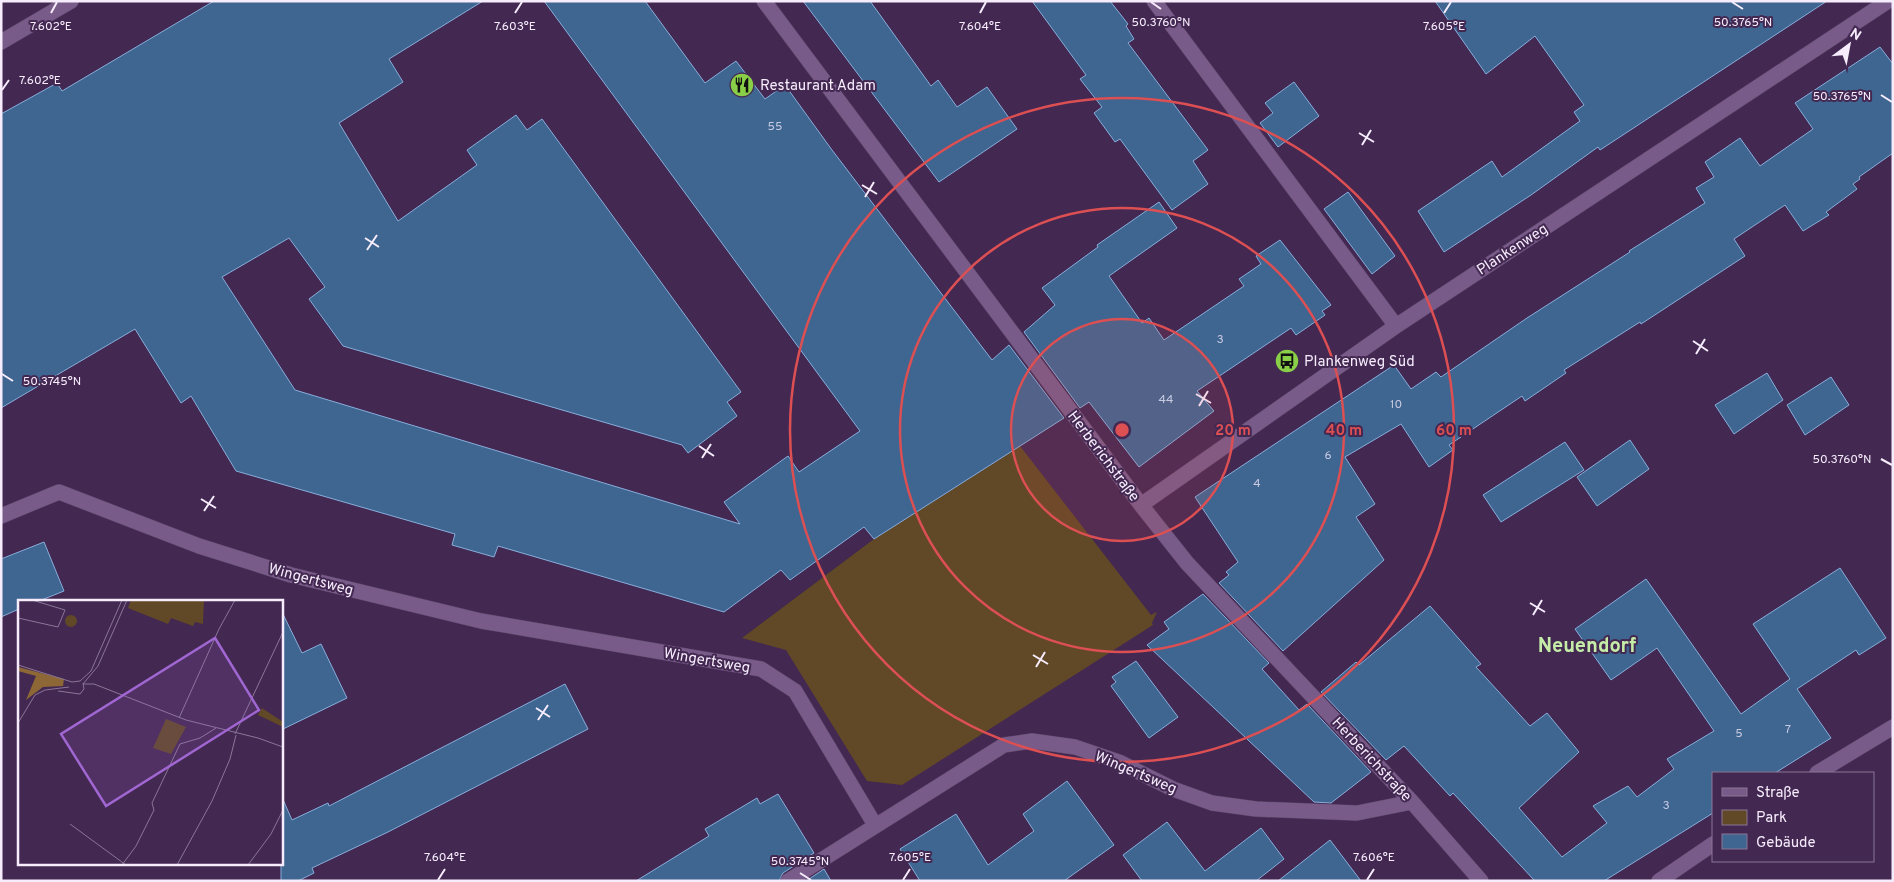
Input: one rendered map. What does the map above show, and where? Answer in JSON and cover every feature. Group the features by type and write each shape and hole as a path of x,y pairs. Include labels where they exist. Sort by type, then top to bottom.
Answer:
{"street":[{"path":"1,42 71,1"},
{"name":"Herberichstraße","path":"764,1 1141,505 1187,563 1412,802 1481,881"},
{"path":"1154,1 1396,326"},
{"name":"Plankenweg","path":"1141,505 1396,326 1888,1"},
{"name":"Wingertsweg","path":"1,516 59,492 199,546 300,577 481,621 761,669 795,691 875,825 1004,745 1032,741 1075,747 1119,762 1173,789 1212,803 1256,809 1358,813 1412,802"},
{"path":"1819,772 1893,727"},
{"path":"788,881 875,825"},
{"path":"1659,881 1712,845"}],"green space":[{"path":"1020,446 1151,615 1157,612 1152,623 1153,625 902,785 867,781 786,650 742,638 874,539"}],"building":[{"path":"214,1 483,1 389,59 403,82 339,123 398,221 477,165 467,150 516,115 527,130 542,119 741,392 727,402 737,416 688,453 682,445 343,346 309,299 325,287 289,238 222,277 295,390 740,524 724,502 788,456 799,472 860,431 544,1 645,1 705,83 736,61 765,99 785,85 832,150 992,360 1009,345 1064,418 874,539 864,527 790,580 781,570 724,612 498,546 494,557 452,545 455,534 236,471 191,396 181,403 135,329 1,408 1,114 57,83 62,91"},
{"path":"803,1 870,1 931,86 938,80 957,107 987,87 1017,129 939,182"},
{"path":"1032,1 1110,1 1128,24 1126,26 1134,39 1128,43 1208,150 1193,161 1208,184 1172,210 1120,139 1115,142 1094,113 1102,107 1080,79 1086,75"},
{"path":"1435,1 1827,1 1600,150 1598,147 1531,195 1444,252 1418,211 1492,161 1502,177 1580,121 1574,112 1584,105 1535,36 1486,74"},
{"path":"1880,47 1893,64 1893,153 1859,177 1860,179 1853,184 1857,189 1826,212 1829,215 1803,231 1785,205 1734,239 1745,256 1641,324 1640,322 1564,370 1566,373 1525,401 1522,396 1449,445 1453,450 1429,467 1401,424 1345,457 1375,504 1356,517 1384,560 1283,651 1219,583 1229,575 1226,572 1238,562 1195,497 1394,365 1411,389 1436,372 1441,377 1527,318 1705,203 1696,188 1714,177 1705,162 1740,138 1760,166 1813,129 1795,103"},
{"path":"1294,82 1319,116 1278,147 1260,123 1273,113 1265,103"},
{"path":"1348,192 1395,256 1372,274 1324,209"},
{"path":"1159,202 1177,228 1109,276 1142,323 1149,318 1164,340 1244,286 1239,279 1261,264 1256,256 1280,240 1331,305 1322,311 1325,315 1296,335 1291,328 1197,391 1214,411 1139,467 1089,402 1080,408 1024,332 1055,305 1042,288 1098,247 1097,245"},
{"path":"1767,373 1783,400 1734,434 1715,405"},
{"path":"1831,377 1849,405 1805,435 1787,405"},
{"path":"1630,440 1649,469 1597,506 1577,477"},
{"path":"1565,442 1584,470 1501,522 1483,495"},
{"path":"44,542 64,591 42,600 18,600 18,609 1,617 1,559"},
{"path":"1840,568 1886,638 1859,655 1856,650 1797,689 1831,738 1777,772 1712,772 1712,814 1604,881 1532,881 1534,880 1453,793 1450,796 1404,746 1386,760 1321,692 1356,662 1359,665 1430,606 1481,664 1476,667 1530,726 1547,713 1579,752 1519,808 1562,857 1607,823 1593,806 1628,786 1637,797 1674,769 1667,759 1714,731 1657,648 1611,680 1575,629 1646,579 1741,714 1790,679 1753,624"},
{"path":"1203,594 1269,663 1262,669 1299,710 1307,704 1371,772 1331,803 1314,802 1147,645 1169,629 1164,622"},
{"path":"282,612 302,653 321,644 347,698 282,730"},
{"path":"1136,661 1178,717 1149,738 1111,686 1116,682 1112,677"},
{"path":"565,684 588,729 388,832 312,868 314,873 298,881 281,881 282,797 292,820 328,803 329,806"},
{"path":"1067,781 1114,845 1064,881 920,881 900,849 956,814 988,865 1034,831 1023,814"},
{"path":"778,794 814,853 783,873 779,881 636,881 709,836 705,829 757,798 760,804"},
{"path":"1167,822 1205,871 1261,828 1284,859 1256,881 1142,881 1123,855"},
{"path":"1330,840 1361,881 1278,881"},
{"path":"824,869 831,881 806,881"}],"place":[{"name":"Restaurant Adam","path":"742,85"},
{"name":"Plankenweg Süd","path":"1287,361"}],"district":[{"name":"Neuendorf","path":"1587,645"}]}
